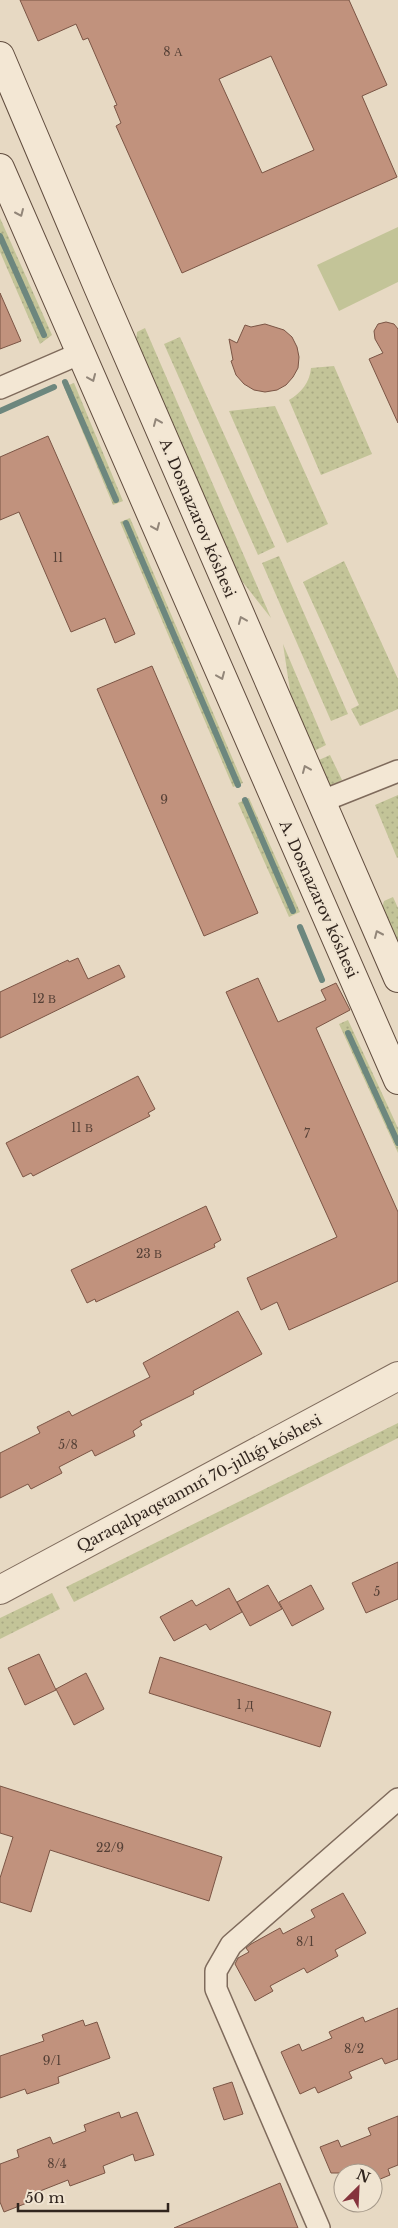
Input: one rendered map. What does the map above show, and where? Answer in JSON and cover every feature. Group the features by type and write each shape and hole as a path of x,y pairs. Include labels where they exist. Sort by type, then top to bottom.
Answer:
{"main road":[{"name":"A. Dosnazarov kóshesi","path":"0,56 320,802 398,978"},
{"name":"A. Dosnazarov kóshesi","path":"0,168 398,1080"},
{"name":"Qaraqalpaqstannıń 70-jıllıǵı kóshesi","path":"0,1590 398,1376"}],"street":[{"path":"0,388 81,353"},
{"path":"320,802 398,770"},
{"path":"319,2228 216,1989 216,1971 231,1945 398,1798"}],"green space":[{"path":"0,218 52,335 40,344 0,252"},
{"path":"398,227 398,282 339,311 317,265"},
{"path":"145,328 271,618 234,571 136,342 137,332"},
{"path":"180,337 275,547 258,555 164,344"},
{"path":"334,366 372,454 321,475 289,400 304,387 309,378 311,368"},
{"path":"74,383 123,501 113,505 64,387"},
{"path":"275,406 328,524 287,543 229,411"},
{"path":"130,518 243,783 233,787 120,522"},
{"path":"279,556 348,714 331,721 262,563"},
{"path":"344,561 398,679 398,709 360,726 351,709 359,705 303,582"},
{"path":"283,644 326,745 314,751 292,704"},
{"path":"330,755 342,780 330,786 319,760"},
{"path":"398,795 398,857 397,858 375,805"},
{"path":"249,798 300,912 289,917 238,803"},
{"path":"393,897 398,908 398,946 382,909 384,901"},
{"path":"348,1020 398,1128 398,1153 339,1024"},
{"path":"398,1423 398,1438 74,1602 66,1587"},
{"path":"52,1593 60,1609 0,1639 0,1618"}],"building":[{"path":"20,0 349,0 387,85 362,96 397,177 182,273 116,126 121,123 114,106 117,105 88,38 83,40 76,24 38,41","holes":["271,56 314,150 262,173 219,79"]},
{"path":"0,293 21,341 0,349"},
{"path":"386,322 394,324 398,329 398,423 369,359 383,353 375,339 374,331 378,324"},
{"path":"265,324 284,330 292,337 299,357 298,368 286,385 277,390 265,392 254,390 244,384 236,375 231,361 233,360 229,339 237,343 245,325 251,327"},
{"path":"48,436 135,634 115,643 105,618 71,632 19,512 0,520 0,457"},
{"path":"152,666 258,913 204,936 97,689"},
{"path":"78,958 88,979 119,965 125,977 0,1038 0,992 68,960 69,962"},
{"path":"258,978 278,1022 326,1000 321,990 336,983 350,1010 316,1028 398,1212 398,1281 289,1330 277,1302 261,1310 247,1278 337,1237 226,992"},
{"path":"138,1076 155,1109 148,1113 150,1116 33,1176 31,1173 23,1177 6,1143"},
{"path":"206,1206 221,1240 214,1244 215,1247 96,1302 95,1299 87,1303 71,1270"},
{"path":"238,1311 262,1354 193,1391 194,1394 140,1421 142,1425 133,1431 135,1436 95,1456 92,1450 59,1467 62,1473 31,1489 28,1484 0,1498 0,1453 40,1433 37,1427 69,1411 72,1416 150,1377 143,1363"},
{"path":"398,1562 398,1599 366,1613 352,1583"},
{"path":"268,1585 282,1609 250,1626 237,1602"},
{"path":"311,1585 324,1609 292,1626 279,1602"},
{"path":"229,1588 242,1612 210,1630 206,1624 174,1641 160,1617 192,1600 196,1606"},
{"path":"39,1654 56,1690 25,1705 8,1668"},
{"path":"160,1657 331,1712 320,1747 149,1693"},
{"path":"86,1673 104,1709 74,1725 56,1689"},
{"path":"0,1786 222,1857 209,1901 50,1850 31,1912 0,1902 0,1878 13,1837 0,1833"},
{"path":"343,1893 366,1933 335,1950 338,1956 307,1973 304,1968 270,1986 273,1991 255,2001 235,1964 238,1958 249,1952 246,1948 280,1928 283,1934 315,1917 311,1910"},
{"path":"398,2008 398,2059 385,2064 382,2058 349,2072 352,2078 318,2093 315,2087 300,2094 281,2052 299,2044 302,2051 332,2038 329,2032 363,2017 365,2022"},
{"path":"83,2020 85,2026 97,2022 110,2058 58,2077 59,2083 27,2094 25,2089 0,2098 0,2056 44,2041 42,2035"},
{"path":"232,2082 243,2114 224,2120 213,2088"},
{"path":"119,2112 121,2118 137,2112 154,2155 135,2161 133,2154 103,2166 105,2173 70,2186 68,2180 35,2193 37,2199 4,2212 0,2202 0,2164 19,2157 17,2150 50,2137 53,2144 86,2131 84,2125"},
{"path":"398,2116 398,2165 388,2169 390,2175 383,2178 383,2163 333,2163 333,2173 331,2173 320,2147 338,2140 341,2147 371,2135 368,2128"},
{"path":"280,2183 298,2228 174,2228"}],"waterway":[{"path":"0,236 44,335"},
{"path":"65,382 116,500"},
{"path":"0,411 54,387"},
{"path":"126,523 238,785"},
{"path":"245,800 293,911"},
{"path":"300,927 322,980"},
{"path":"348,1033 398,1143"}]}
